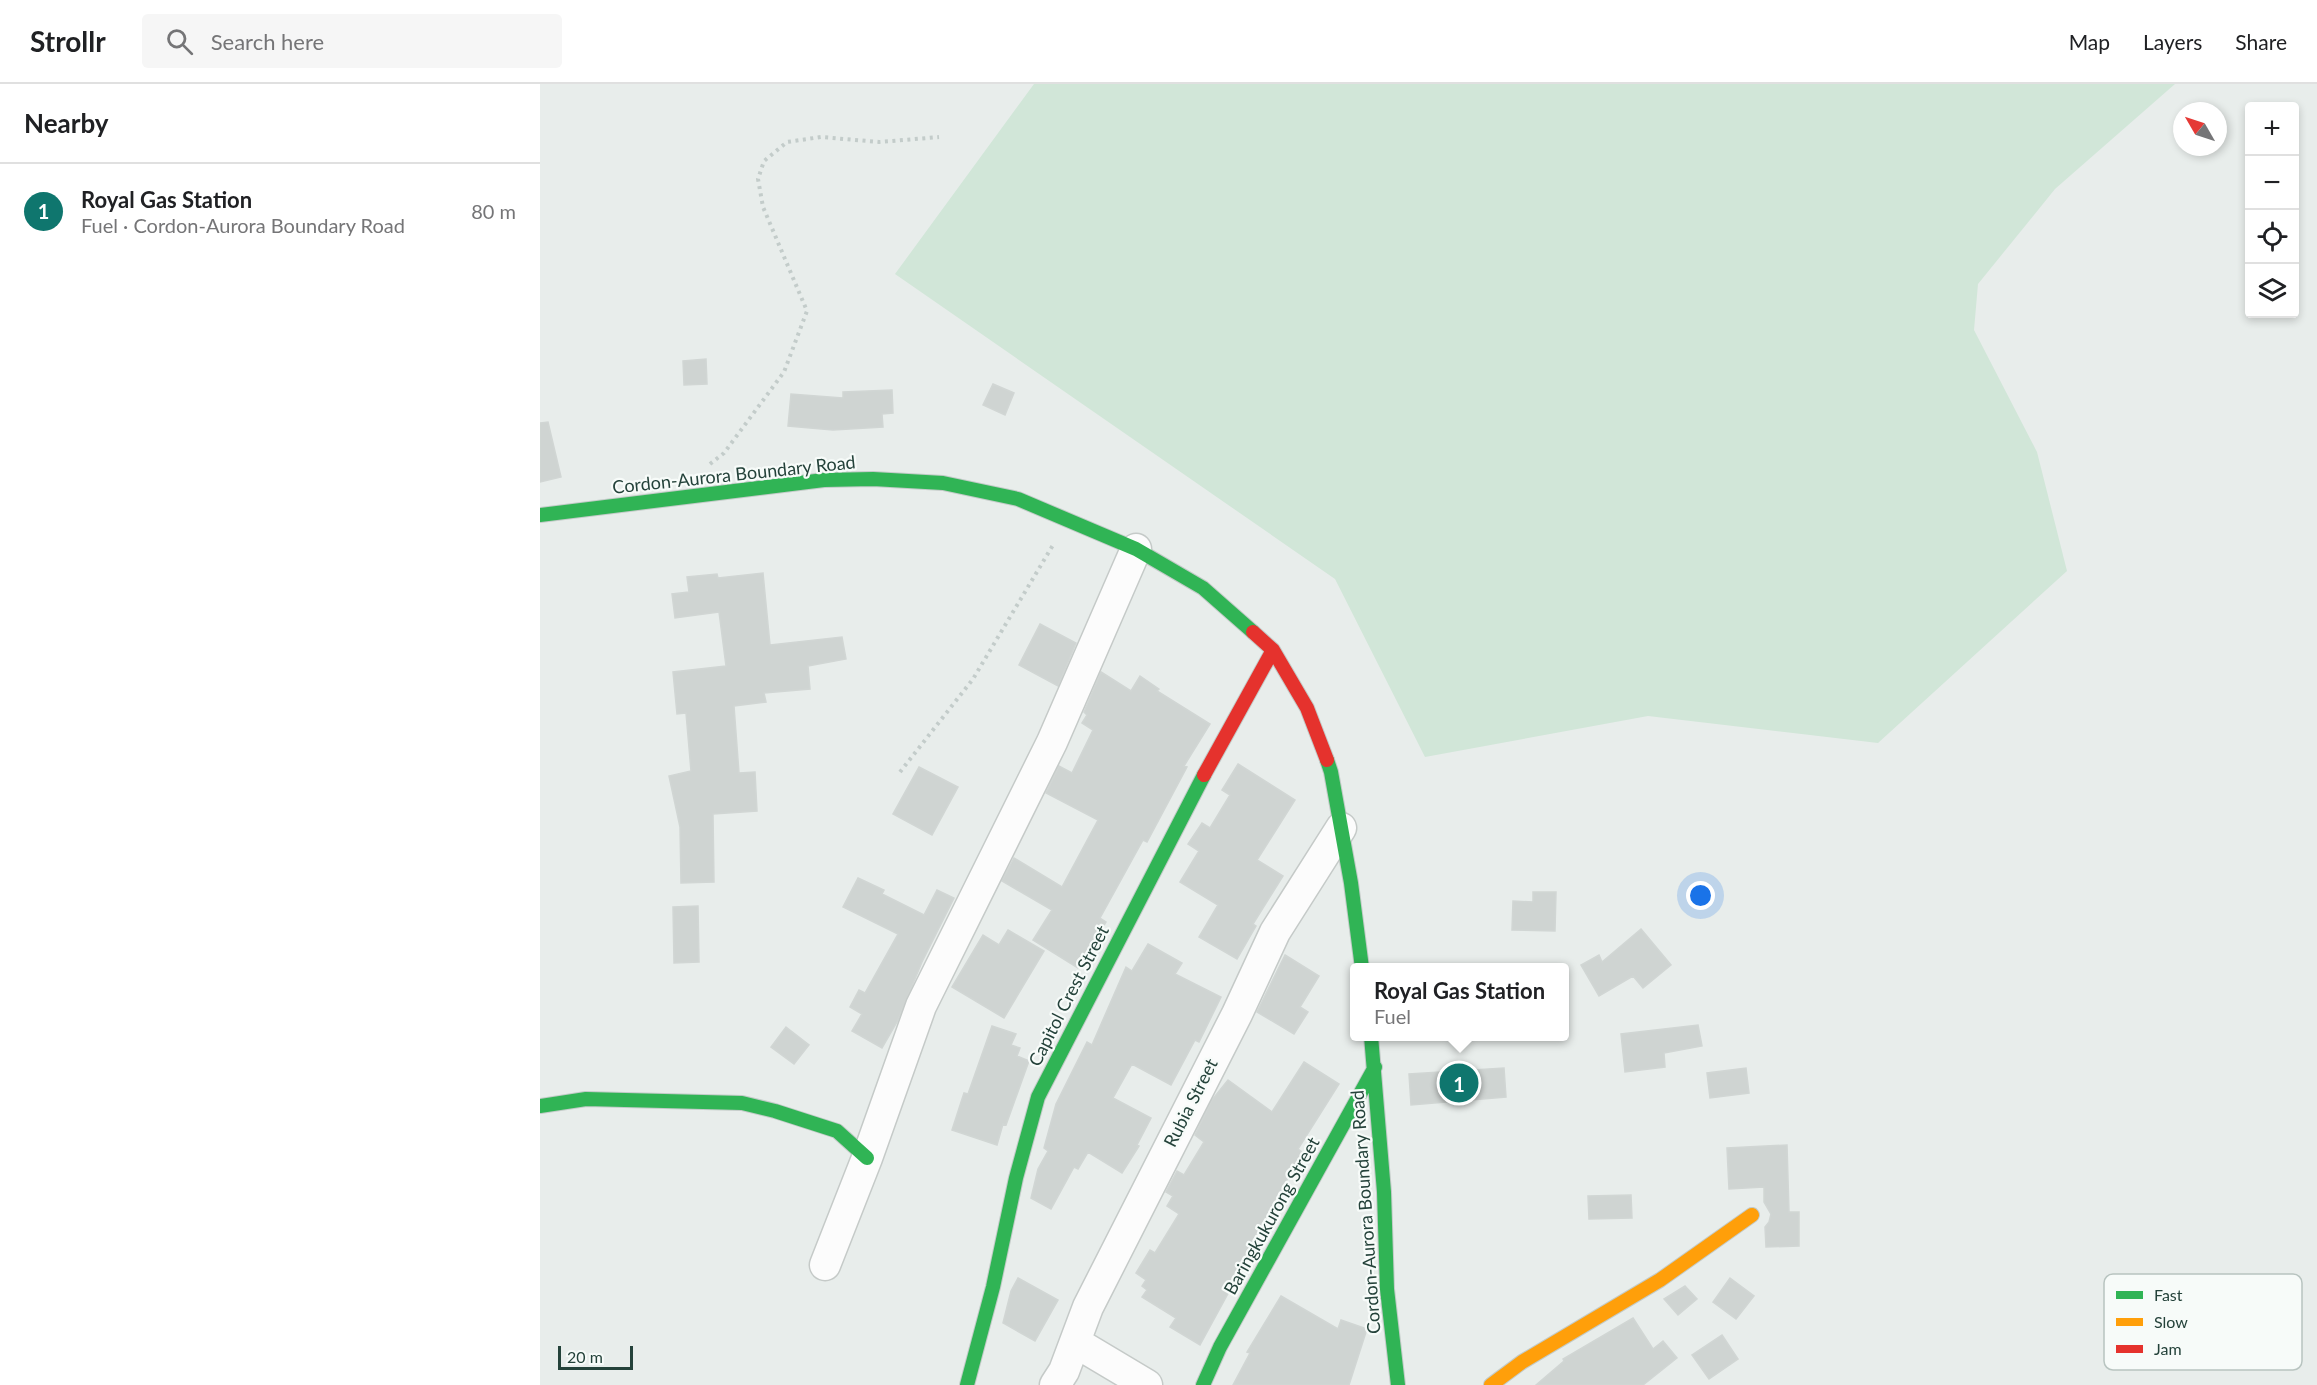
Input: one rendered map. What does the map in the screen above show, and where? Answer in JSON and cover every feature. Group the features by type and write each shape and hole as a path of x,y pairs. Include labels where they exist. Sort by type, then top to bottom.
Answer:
{"street":[{"name":"Cordon-Aurora Boundary Road","path":"540,515 824,480 873,479 943,483 1018,499 1136,549 1203,588 1273,650 1308,708 1331,772 1351,883 1361,963"},
{"path":"825,1264 867,1158 921,1006 1052,742 1136,549"},
{"name":"Capitol Crest Street","path":"967,1385 993,1287 1016,1178 1038,1097 1182,815 1273,650"},
{"name":"Rubia Street","path":"1055,1385 1064,1371 1088,1307 1237,1014 1275,932 1341,828"},
{"name":"Cordon-Aurora Boundary Road","path":"1372,1041 1384,1192 1387,1289 1398,1385"},
{"name":"Baringkukurong Street","path":"1203,1385 1220,1347 1375,1066"},
{"path":"540,1106 586,1099 742,1103 837,1131 867,1158"},
{"path":"1491,1385 1522,1362 1660,1280 1752,1215"},
{"path":"1075,1342 1147,1385"}],"path":[{"path":"707,466 724,453 784,372 807,311 763,207 758,179 764,161 787,142 821,137 879,142 939,136"},
{"path":"900,772 973,680 1069,519"}],"green space":[{"path":"1034,84 2175,84 2055,189 1978,284 1974,330 2037,452 2067,571 1878,743 1648,716 1425,757 1335,579 895,274"}],"building":[{"path":"706,359 707,384 684,385 683,361"},
{"path":"993,384 1014,393 1005,415 983,405"},
{"path":"892,390 893,413 882,414 883,427 833,430 788,426 791,394 843,398 843,392"},
{"path":"548,422 561,477 540,482 540,423"},
{"path":"763,573 770,645 842,637 846,659 808,666 810,689 764,693 766,702 734,706 739,773 755,772 757,811 713,814 714,882 681,883 680,827 669,776 691,771 686,713 677,714 673,672 726,666 719,612 675,618 672,594 689,592 687,577 717,574 718,578"},
{"path":"1040,624 1076,643 1058,686 1019,665"},
{"path":"1101,672 1131,691 1140,676 1159,689 1157,691 1210,724 1184,766 1187,767 1147,842 1143,840 1100,918 1106,922 1084,966 1081,964 1078,968 1033,940 1052,910 1002,881 1014,858 1062,887 1098,820 1046,793 1059,766 1072,773 1093,730 1082,723 1087,715 1084,712"},
{"path":"1238,764 1295,800 1257,860 1283,876 1253,924 1256,926 1237,959 1199,937 1218,905 1180,882 1199,851 1188,844 1202,823 1210,828 1230,795 1222,790"},
{"path":"919,767 958,787 932,835 893,814"},
{"path":"858,878 884,890 882,894 924,915 937,890 954,898 922,962 897,1022 882,1048 852,1031 862,1014 850,1007 859,990 865,993 898,934 843,907"},
{"path":"1533,892 1556,892 1555,931 1512,930 1513,901 1533,902"},
{"path":"698,906 699,962 674,963 673,907"},
{"path":"1641,929 1671,965 1643,988 1633,976 1599,996 1581,965 1599,955 1602,962"},
{"path":"1008,930 1044,951 1004,1018 952,987 983,935 999,945"},
{"path":"1148,944 1182,963 1175,974 1221,997 1199,1042 1195,1040 1171,1085 1132,1064 1113,1098 1151,1118 1137,1145 1139,1146 1122,1173 1088,1152 1078,1169 1074,1167 1051,1209 1031,1198 1038,1169 1048,1151 1044,1148 1056,1104 1087,1042 1092,1045 1126,967 1132,971"},
{"path":"1285,955 1319,976 1300,1007 1308,1012 1294,1034 1257,1012"},
{"path":"1698,1025 1702,1046 1664,1053 1665,1067 1625,1072 1621,1034"},
{"path":"992,1026 1016,1034 1011,1045 1020,1048 1017,1056 1029,1061 1006,1125 1003,1124 997,1145 952,1130 964,1093 968,1094"},
{"path":"786,1027 809,1045 794,1064 771,1047"},
{"path":"1304,1062 1339,1084 1298,1149 1302,1152 1272,1207 1274,1209 1200,1345 1170,1327 1176,1318 1142,1297 1147,1290 1142,1286 1146,1280 1136,1273 1150,1250 1155,1253 1179,1214 1167,1206 1173,1196 1166,1192 1177,1171 1184,1175 1204,1142 1195,1135 1212,1100 1228,1080 1272,1112"},
{"path":"1504,1068 1506,1097 1411,1105 1409,1074"},
{"path":"1746,1068 1749,1093 1710,1098 1707,1073"},
{"path":"1787,1145 1789,1212 1799,1212 1799,1246 1766,1247 1765,1227 1771,1214 1764,1202 1764,1187 1729,1189 1727,1148"},
{"path":"1631,1195 1632,1218 1589,1219 1588,1196"},
{"path":"1018,1278 1058,1300 1035,1341 1003,1323 1011,1291"},
{"path":"1730,1278 1754,1296 1736,1319 1713,1302"},
{"path":"1685,1286 1697,1299 1678,1315 1664,1299"},
{"path":"1281,1296 1338,1329 1341,1320 1367,1329 1349,1385 1233,1385 1250,1353 1247,1352"},
{"path":"1633,1318 1653,1349 1663,1341 1677,1358 1643,1385 1536,1385 1564,1361 1563,1359"},
{"path":"1722,1335 1738,1359 1709,1379 1692,1355"}],"traffic: fast":[{"path":"540,515 824,480 873,479 943,483 1018,499 1136,549 1203,588 1253,632"},
{"path":"1327,760 1351,883 1361,963"},
{"path":"967,1385 993,1287 1016,1178 1038,1097 1204,775"},
{"path":"1371,1041 1384,1192 1387,1289 1398,1385"},
{"path":"1203,1385 1220,1347 1375,1067"},
{"path":"540,1106 586,1099 742,1103 837,1131 867,1158"}],"traffic: slow":[{"path":"1491,1385 1522,1362 1660,1280 1752,1215"}],"traffic: jam":[{"path":"1253,632 1273,650 1307,708 1327,760"},
{"path":"1204,775 1273,650"}],"place":[{"name":"Royal Gas Station","path":"1459,1083"}]}
